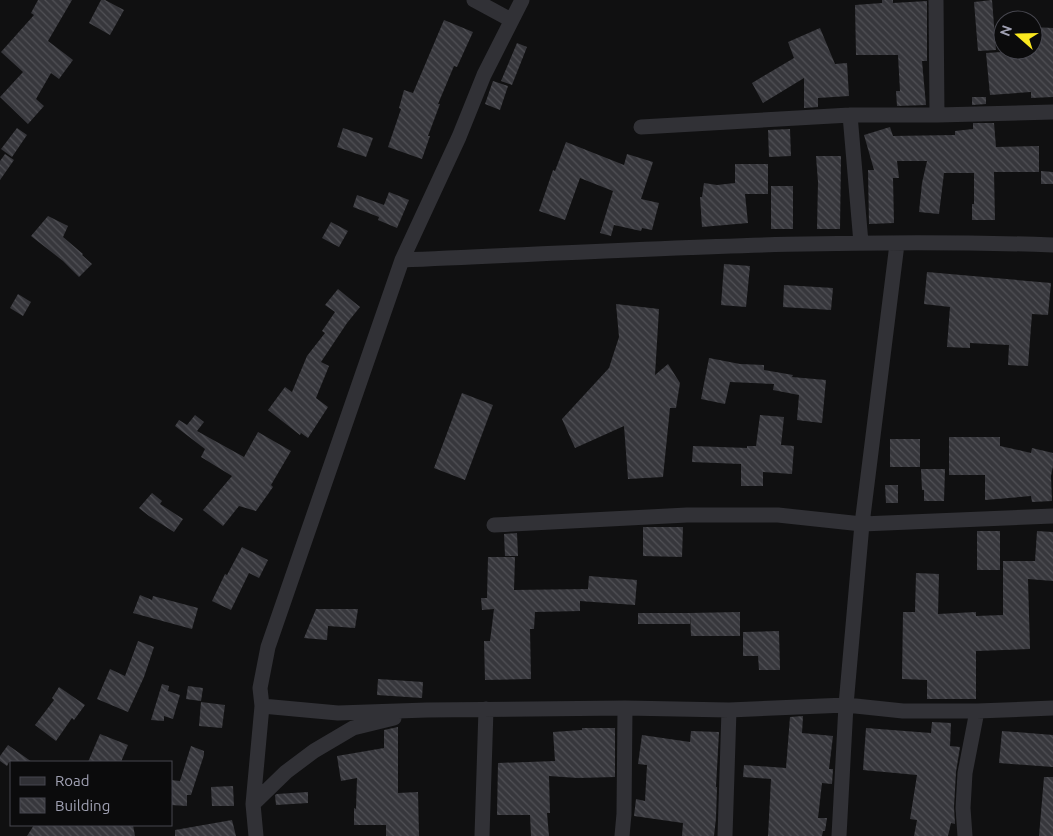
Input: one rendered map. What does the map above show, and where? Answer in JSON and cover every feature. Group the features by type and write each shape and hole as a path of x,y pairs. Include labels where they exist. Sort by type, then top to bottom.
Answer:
{"street":[{"path":"474,0 510,20"},
{"path":"256,836 253,804 262,706 260,688 268,647 402,260 459,137 484,75 510,20 522,0"},
{"path":"936,0 937,115"},
{"path":"641,127 850,115 1053,112"},
{"path":"850,115 861,243"},
{"path":"402,260 724,246 975,242 1053,245"},
{"path":"839,836 846,705 862,524 897,244"},
{"path":"494,525 687,515 778,515 862,524 1053,516"},
{"path":"262,706 338,713 486,709 625,708 729,710 846,705 903,710 977,711 1053,708"},
{"path":"622,836 625,708"},
{"path":"482,836 486,709"},
{"path":"253,804 286,772 314,751 353,728 427,710"},
{"path":"725,836 729,710"},
{"path":"965,836 963,808 965,773 977,711"}],"building":[{"path":"38,0 72,0 48,41 73,60 59,79 51,73 36,99 44,106 28,124 0,97 23,72 1,52 34,15 31,13"},
{"path":"101,0 105,0 124,10 110,35 89,23"},
{"path":"882,0 893,0 893,3 927,1 927,61 922,61 926,105 897,106 896,91 900,91 898,55 856,55 855,5 882,3"},
{"path":"992,0 993,50 978,51 974,2"},
{"path":"444,20 473,32 457,67 454,66 438,104 440,104 422,159 388,147 401,109 399,108 404,90 413,93"},
{"path":"820,28 835,64 847,63 849,96 818,98 818,107 804,108 804,78 763,103 752,83 794,58 788,42"},
{"path":"1043,28 1053,28 1053,97 1031,98 1031,92 990,95 986,53 993,53 993,60 1043,60"},
{"path":"517,43 527,47 512,85 501,81"},
{"path":"493,81 508,86 500,110 485,104"},
{"path":"972,97 986,97 986,104 972,105"},
{"path":"973,123 994,123 996,147 1039,146 1039,172 994,172 995,220 972,220 974,173 944,173 939,214 919,212 922,183 927,161 897,161 899,178 893,178 894,223 869,224 868,170 874,170 864,135 890,127 893,136 955,135 955,131 973,129"},
{"path":"17,128 27,135 12,157 1,149"},
{"path":"343,128 373,138 366,157 337,147"},
{"path":"790,129 791,156 769,157 768,130"},
{"path":"566,142 624,165 627,154 653,162 641,199 659,203 652,230 642,228 641,231 614,225 611,236 600,233 613,191 580,178 565,220 539,211 553,170 555,171"},
{"path":"5,154 14,160 0,180 0,161"},
{"path":"816,156 841,156 840,229 817,229 818,182"},
{"path":"735,164 768,164 768,194 745,194 748,223 702,227 700,197 702,197 704,183 717,185 735,183"},
{"path":"1041,171 1053,172 1053,184 1041,184"},
{"path":"771,186 793,186 793,229 771,229"},
{"path":"389,192 409,200 397,228 378,220 379,217 353,207 357,195 384,205"},
{"path":"48,216 68,226 63,237 92,264 79,277 63,261 31,236"},
{"path":"331,222 348,231 339,247 322,238"},
{"path":"724,264 750,266 746,307 721,305"},
{"path":"927,272 1051,283 1048,315 1032,314 1028,366 1008,365 1009,345 970,343 970,348 947,347 950,307 924,304"},
{"path":"784,285 833,288 831,310 783,307"},
{"path":"338,289 360,307 321,362 329,366 316,398 328,407 308,438 301,433 300,435 268,410 285,387 292,392 307,356 325,333 322,331 335,312 325,305"},
{"path":"18,294 31,302 23,316 10,308"},
{"path":"616,304 659,309 655,375 668,364 680,383 676,408 670,408 663,477 628,479 624,426 575,448 562,419 609,368 619,337"},
{"path":"709,358 740,364 764,365 764,370 793,375 792,377 826,380 822,423 797,420 799,395 773,390 774,384 730,382 725,404 701,399"},
{"path":"462,393 493,405 465,480 434,468"},
{"path":"195,415 204,422 197,431 244,457 258,432 291,451 271,485 273,487 256,511 239,506 223,526 203,510 232,476 201,457 205,449 175,426 179,420 187,425"},
{"path":"760,415 784,417 781,445 794,446 792,474 763,472 763,486 741,486 741,464 692,462 693,446 747,448 747,446 756,446"},
{"path":"949,437 1000,437 1000,446 1031,453 1032,448 1053,453 1051,476 1052,501 1032,502 1031,496 985,500 985,475 949,475"},
{"path":"890,439 920,439 920,467 890,467"},
{"path":"921,469 945,469 944,501 924,501"},
{"path":"885,485 898,485 898,503 886,503"},
{"path":"152,493 162,501 160,504 183,519 174,532 139,508"},
{"path":"643,527 683,527 682,557 643,556"},
{"path":"977,531 1000,531 1000,570 977,570"},
{"path":"1037,531 1053,532 1053,581 1028,579 1030,649 976,651 976,699 927,699 927,680 902,679 903,612 915,612 916,573 939,574 938,614 976,612 976,616 1003,615 1003,561 1035,561"},
{"path":"517,533 518,556 505,556 504,534"},
{"path":"242,547 268,560 259,578 249,573 231,610 212,601 225,574 227,575"},
{"path":"488,557 515,557 514,590 588,589 589,576 637,580 635,605 580,601 580,611 535,612 534,629 530,629 531,679 485,680 484,641 490,641 494,609 482,610 481,598 487,598"},
{"path":"140,595 152,600 153,596 198,608 192,629 133,613"},
{"path":"316,609 358,609 355,628 328,626 327,640 304,638"},
{"path":"740,612 740,636 691,636 690,613"},
{"path":"638,613 690,613 690,624 638,624"},
{"path":"779,631 780,670 759,670 758,656 743,656 743,632"},
{"path":"138,641 154,647 144,677 128,712 97,699 110,669 125,676"},
{"path":"378,679 423,682 422,698 377,695"},
{"path":"162,684 169,686 168,691 180,695 173,719 164,716 164,721 151,720"},
{"path":"188,686 203,688 201,701 186,699"},
{"path":"59,687 85,705 74,720 72,718 56,741 35,725 54,700 52,698"},
{"path":"201,702 225,705 222,728 199,726"},
{"path":"803,716 802,733 833,736 829,769 833,769 832,784 822,783 818,818 827,818 825,831 823,831 822,836 768,836 771,779 743,777 744,765 786,768 790,717"},
{"path":"932,722 951,723 950,746 960,747 956,772 955,824 951,823 948,836 914,836 917,820 910,819 917,775 863,770 866,728 931,733"},
{"path":"398,727 398,793 418,792 419,836 386,836 386,825 354,825 357,778 341,781 337,756 384,748 384,730"},
{"path":"582,728 615,728 615,777 578,778 549,776 550,813 547,813 549,836 531,836 530,815 497,815 498,763 555,761 553,732 582,730"},
{"path":"691,731 719,732 714,836 682,836 683,823 634,816 636,799 645,801 647,765 638,764 642,735 690,742"},
{"path":"1002,731 1053,735 1053,767 999,763"},
{"path":"100,734 128,745 121,761 88,761"},
{"path":"8,745 31,761 10,761 7,766 0,761 0,756"},
{"path":"191,746 204,751 191,795 187,795 187,806 172,805 172,780 180,781"},
{"path":"1044,777 1053,777 1053,836 1039,836"},
{"path":"233,786 234,806 212,806 211,787"},
{"path":"308,792 308,803 276,805 275,795 277,794"},
{"path":"232,820 236,836 175,836 175,830"},
{"path":"33,826 133,826 135,836 27,836"}]}
